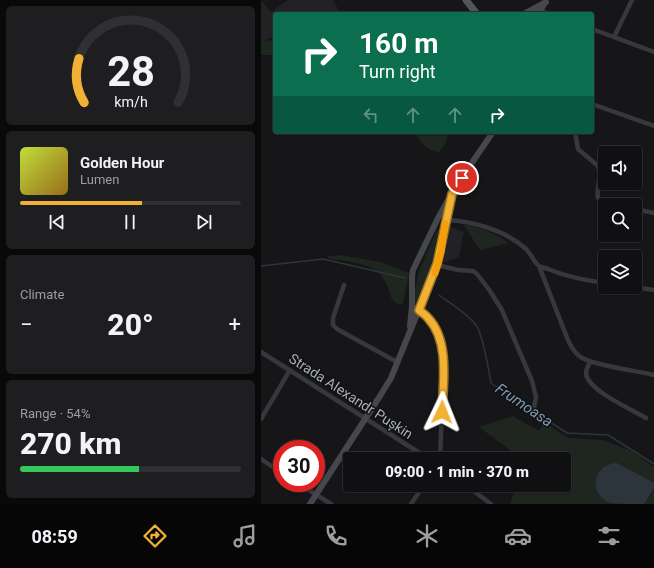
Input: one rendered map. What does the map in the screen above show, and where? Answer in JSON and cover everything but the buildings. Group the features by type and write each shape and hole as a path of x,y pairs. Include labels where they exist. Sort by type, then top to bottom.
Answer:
{"main road":[{"path":"466,0 475,12"},
{"path":"539,12 546,1"},
{"path":"527,12 546,1"},
{"path":"409,331 412,303 412,273 452,194 492,134"},
{"path":"310,504 387,386 437,264 452,194"},
{"path":"434,227 439,225 444,232"},
{"path":"412,303 420,308"}],"street":[{"path":"614,37 632,0"},
{"path":"594,30 654,52"},
{"path":"594,105 654,126"},
{"path":"575,134 578,148 598,166 600,170 597,192 598,198"},
{"path":"642,210 654,213"},
{"path":"446,220 461,220 475,224 501,234 517,242 525,249 539,266 566,336 571,346 581,357 590,362 654,375"},
{"path":"437,264 458,270 473,271 480,277 490,291 502,310 533,382 537,397 534,408"},
{"path":"539,266 565,275 598,282"},
{"path":"344,285 333,318 333,325 337,329 397,362"},
{"path":"642,288 654,290"},
{"path":"420,308 435,329 443,348 444,360 440,452"},
{"name":"Strada Alexandr Pușkin","path":"261,352 418,452"},
{"path":"590,362 587,369 587,375 593,385 608,397 645,418"},
{"path":"261,419 290,370"},
{"path":"261,459 273,467"},
{"path":"313,492 331,504"},
{"path":"411,504 419,492"},
{"path":"475,492 491,504"}],"shaded area":[{"path":"261,0 271,12 288,0 333,0 340,12 273,12 273,37 261,42"},
{"path":"273,38 273,55 261,55 261,41 272,40"},
{"path":"417,134 448,134 443,147 439,152 429,149 417,137"},
{"path":"463,224 487,231 509,243 480,250"},
{"path":"449,226 464,232 459,257 442,263"},
{"path":"439,229 429,275 418,301 415,303 413,300 419,271 435,234"},
{"path":"340,255 380,262 409,273 403,303 400,305 394,301 389,288 378,272 368,266 355,262 329,259 328,256"},
{"path":"513,416 539,431 544,422 568,438 603,440 631,451 654,467 654,504 510,504 514,492 571,492 571,452 512,452 479,427"},
{"path":"617,463 654,483 654,488 644,504 610,503 603,499 598,493 596,480 598,474 602,468"}],"waterway":[{"name":"Frumoasa","path":"261,266 323,259 405,278"},
{"name":"Frumoasa","path":"439,295 464,313 479,330 491,383 567,433 608,435 654,464"}],"slow traffic":[{"path":"435,273 441,252 445,224"}],"route":[{"path":"442,412 443,348 429,319 419,310 428,290 441,252 452,194 462,178"}]}
